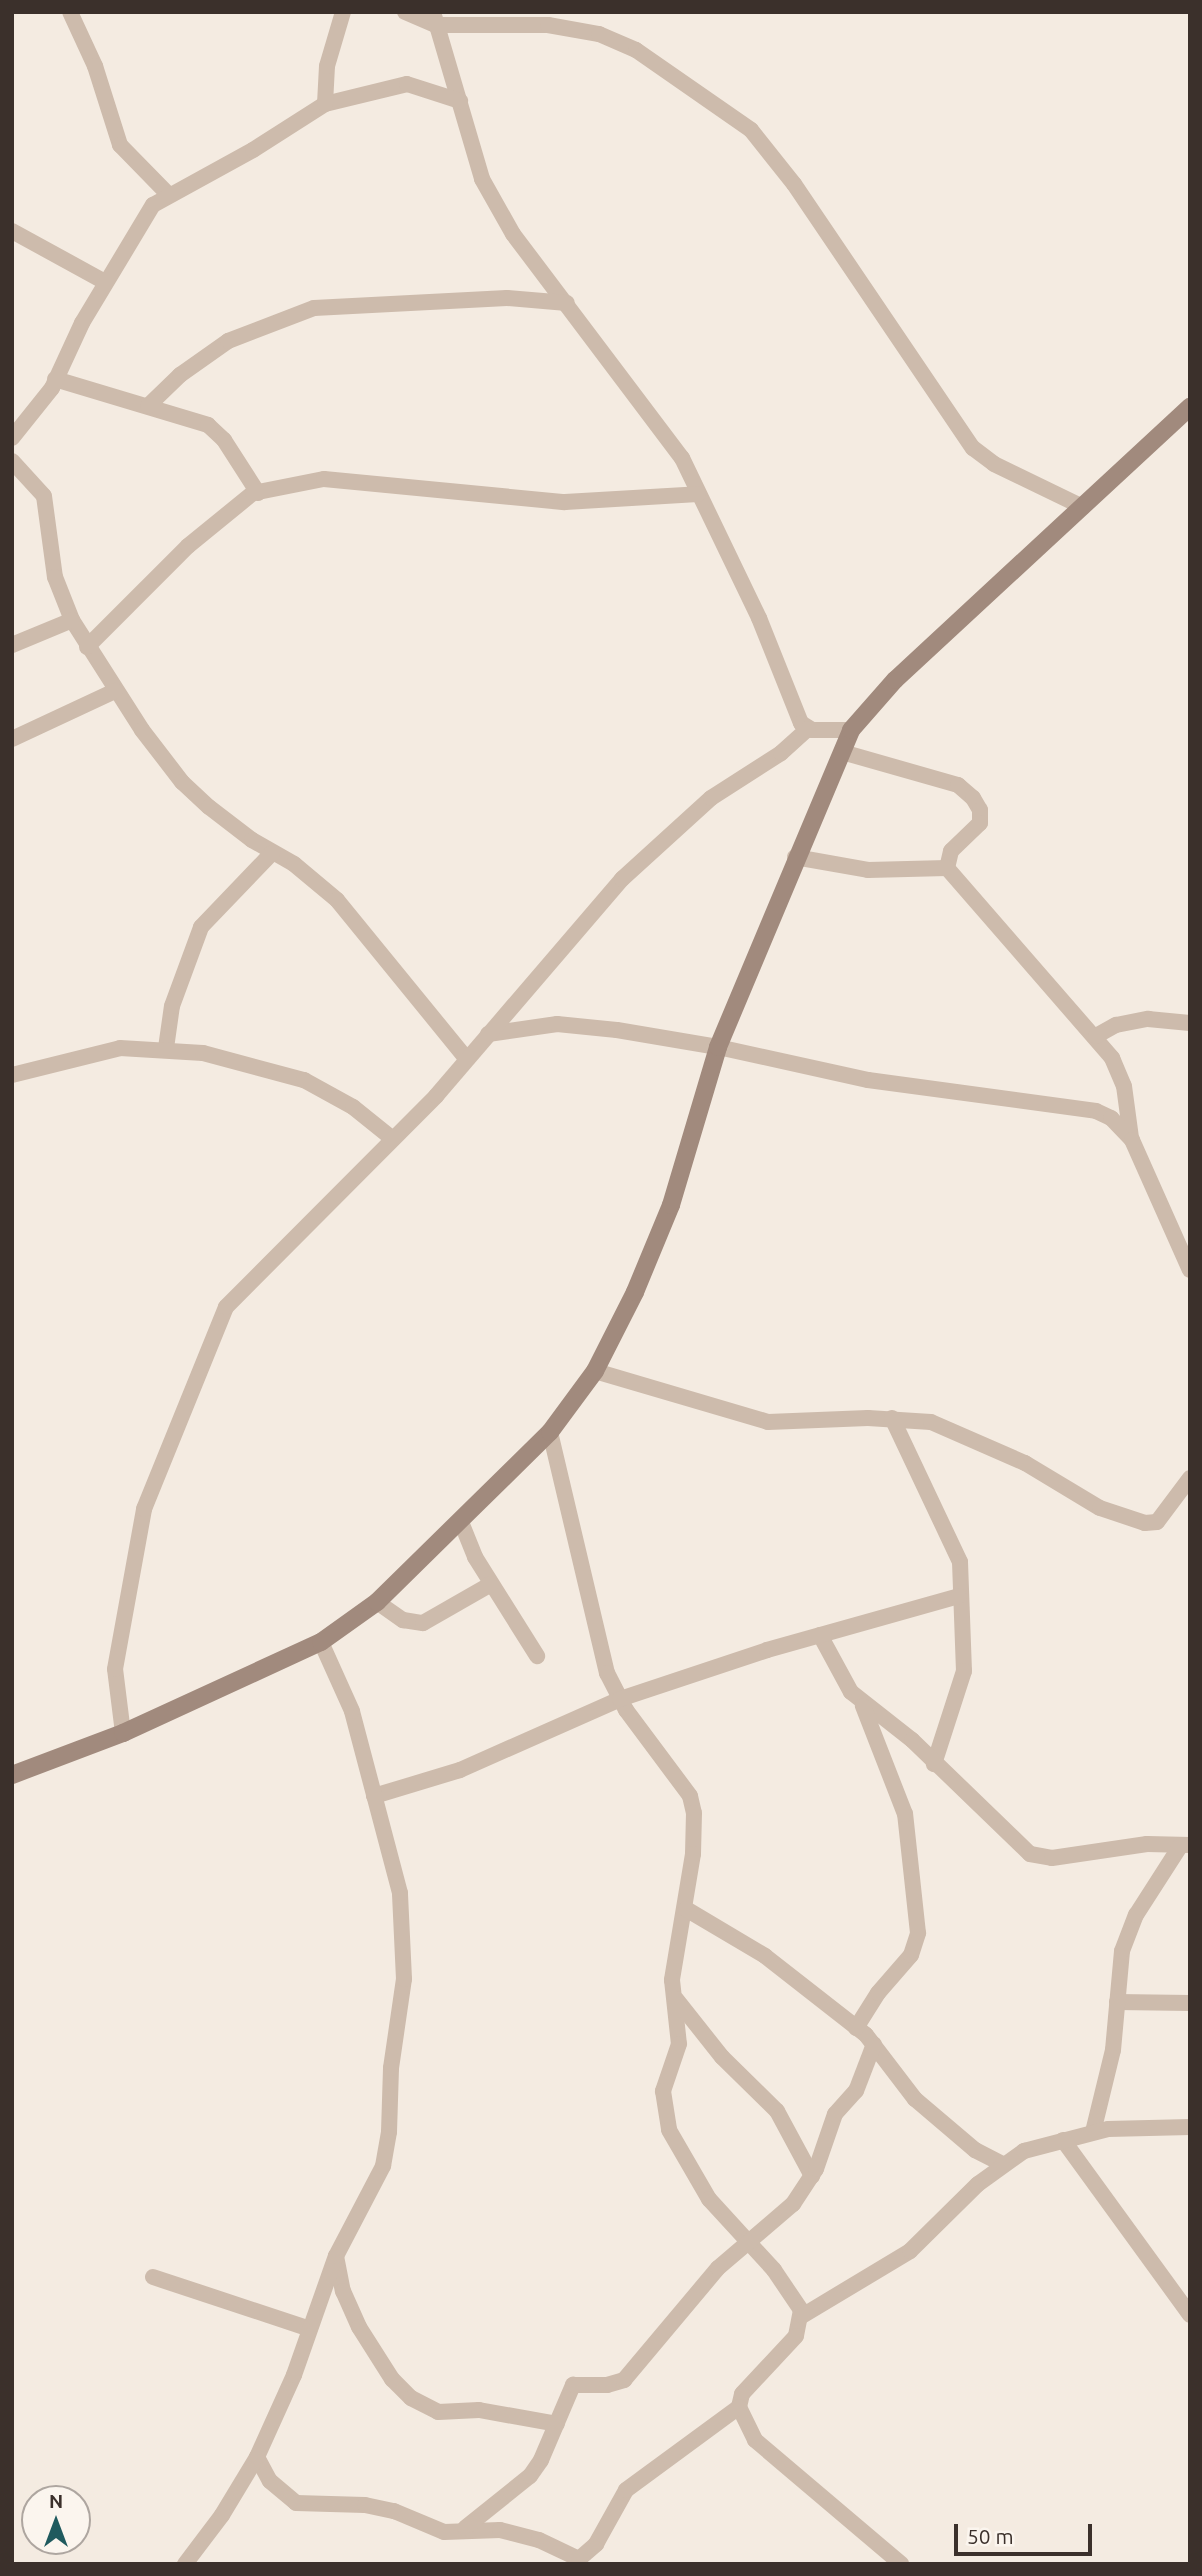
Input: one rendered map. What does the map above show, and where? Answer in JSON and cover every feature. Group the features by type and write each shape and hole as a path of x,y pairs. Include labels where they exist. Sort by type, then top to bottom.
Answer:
{"street":[{"path":"70,12 95,66 120,145 168,194"},
{"path":"325,104 327,66 343,12"},
{"path":"405,12 434,19 548,24 599,34 636,50 751,130 794,184 973,448 994,464 1083,507"},
{"path":"434,19 482,179 513,234 682,458 759,618 797,714 808,729"},
{"path":"12,438 55,379 105,282 134,231 153,205 168,194 253,150 325,104 407,84 460,102"},
{"path":"12,231 105,282"},
{"path":"148,406 180,375 228,341 306,310 418,300 507,298 567,303"},
{"path":"55,379 208,425 224,440 257,492"},
{"path":"12,1775 123,1733 321,1642 377,1602 550,1432 595,1371 671,1205 718,1046 794,857 851,730 904,670 1190,407"},
{"path":"12,461 44,496 55,577 72,620 115,691 182,782 272,853 295,864 337,900 467,1058"},
{"path":"87,647 188,545 235,505 257,492 324,479 565,502 698,494"},
{"path":"12,645 72,620"},
{"path":"12,739 115,691"},
{"path":"123,1733 115,1669 132,1560 144,1509 210,1340 226,1307 393,1139 488,1034 568,938 664,839 711,798 781,753 808,729 851,730"},
{"path":"842,752 958,785 973,797 981,810 980,823 951,851 947,868"},
{"path":"166,1048 172,1006 201,927 272,853"},
{"path":"794,857 868,870 947,868 1097,1036 1124,1086 1132,1140 1190,1270"},
{"path":"1097,1036 1116,1025 1148,1019 1190,1023"},
{"path":"488,1034 557,1024 718,1046 868,1080 1097,1111 1111,1118 1132,1140"},
{"path":"12,1075 120,1048 166,1048 251,1063 304,1080 353,1107 393,1139"},
{"path":"595,1371 768,1422 892,1418 930,1422 964,1434 1025,1463 1079,1498 1145,1523 1157,1522 1190,1479"},
{"path":"892,1418 957,1550 964,1671 934,1764"},
{"path":"550,1432 595,1635 620,1699 690,1796 695,1836 686,1909 675,1953 674,1997 678,2044 663,2091 668,2130 690,2173 746,2243 781,2278 802,2316"},
{"path":"461,1522 491,1584 537,1656"},
{"path":"377,1602 404,1620 423,1623 491,1584"},
{"path":"374,1796 460,1770 620,1699 820,1635 959,1596"},
{"path":"820,1635 851,1692 934,1764 1030,1854 1052,1858 1147,1844 1185,1845"},
{"path":"185,2564 222,2515 257,2457 310,2329 336,2256 383,2166 404,1979 400,1893 352,1711 321,1642"},
{"path":"856,2028 878,1993 911,1955 918,1933 905,1814 861,1701"},
{"path":"1093,2132 1113,2050 1122,1951 1136,1915 1185,1845"},
{"path":"686,1909 765,1956 856,2028 874,2044 915,2099 975,2150 1003,2164"},
{"path":"674,1997 722,2057 777,2111 812,2176"},
{"path":"1117,2002 1190,2003"},
{"path":"465,2528 530,2476 557,2424 572,2385 607,2385 624,2380 718,2268 793,2204 812,2176 835,2114 856,2091 874,2044"},
{"path":"901,2564 755,2440 739,2407 742,2394 796,2336 802,2316 910,2251 1003,2164 1024,2151 1093,2132 1190,2127"},
{"path":"1063,2140 1190,2315"},
{"path":"336,2256 343,2291 373,2353 392,2379 425,2408 438,2412 479,2410 557,2424"},
{"path":"153,2277 310,2329"},
{"path":"257,2457 270,2481 296,2503 365,2505 394,2511 438,2530 465,2528 514,2532 580,2559 596,2544 626,2490 739,2407"}]}
